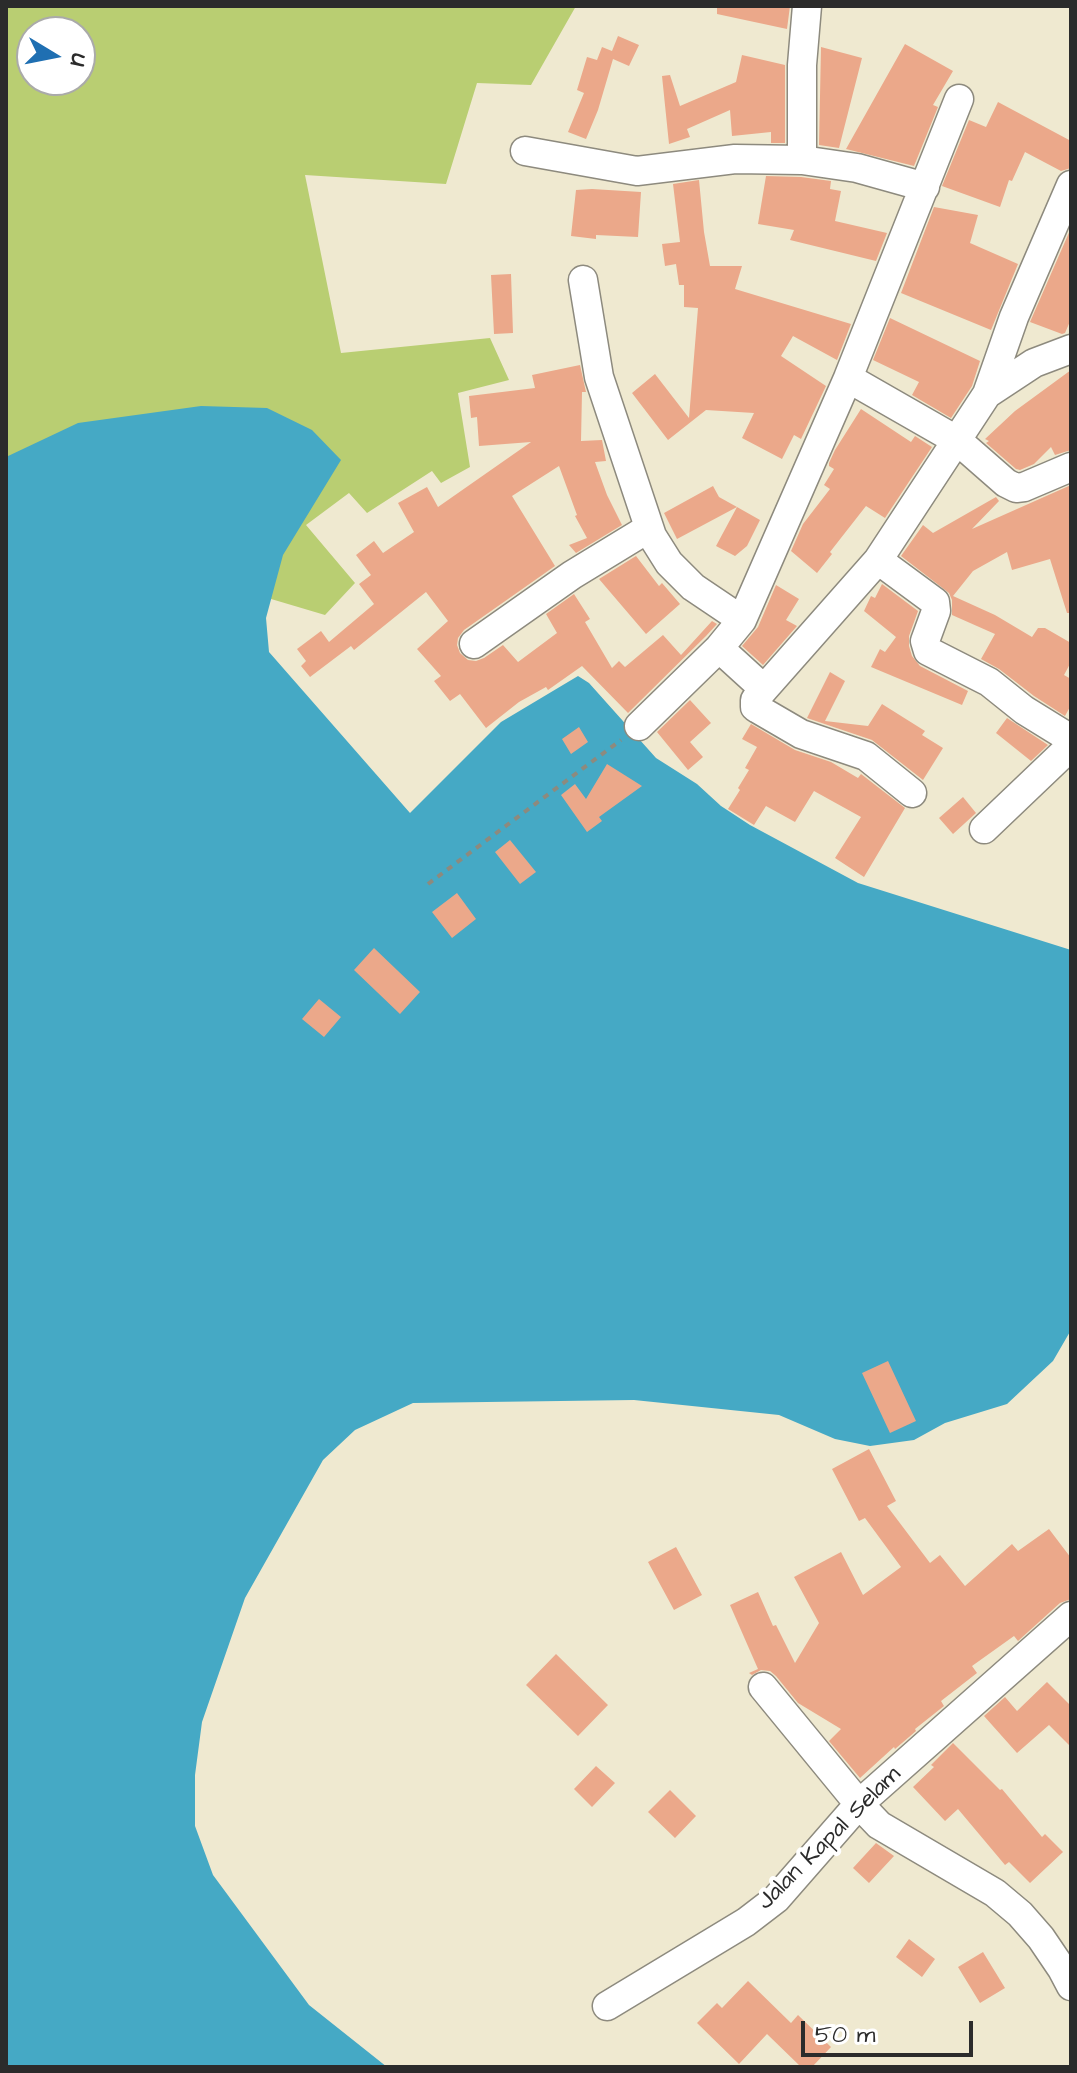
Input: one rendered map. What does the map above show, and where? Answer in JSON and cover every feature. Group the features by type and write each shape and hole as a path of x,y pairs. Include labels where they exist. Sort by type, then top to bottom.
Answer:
{"street":[{"path":"802,160 802,65 807,6"},
{"path":"639,726 719,648 742,620 848,378 959,99"},
{"path":"525,151 637,171 735,159 802,160 857,168 925,187"},
{"path":"912,793 866,756 801,734 755,707 755,700 878,560 987,394 1014,317 1071,185"},
{"path":"583,280 599,377 652,536 669,563 693,587 742,620"},
{"path":"987,394 1034,363 1071,349"},
{"path":"848,378 958,441 1006,483 1016,488 1071,467"},
{"path":"474,644 572,575 649,528"},
{"path":"878,560 935,602 936,611 925,641 928,651 989,682 1024,710 1071,739"},
{"path":"719,648 764,689"},
{"path":"984,829 1071,746"},
{"name":"Jalan Kapal Selam","path":"607,2006 746,1922 776,1899 859,1804 1071,1616"},
{"path":"763,1687 879,1825 995,1893 1020,1914 1068,1972"}],"path":[{"path":"428,884 639,726"}],"green space":[{"path":"6,6 576,6 531,85 477,83 446,184 305,175 341,353 490,338 509,380 458,393 470,467 441,483 432,471 367,513 349,493 306,525 355,583 325,615 224,585 6,811"}],"water":[{"path":"201,406 267,408 312,430 341,460 283,555 266,618 269,652 410,813 501,722 578,676 589,683 656,758 697,784 721,806 750,825 858,883 1071,950 1071,1330 1053,1361 1007,1404 945,1423 914,1440 870,1446 835,1439 779,1415 634,1400 413,1403 355,1430 323,1460 245,1598 202,1722 195,1775 195,1826 213,1875 309,2005 387,2067 6,2067 6,457 78,423"}],"building":[{"path":"717,6 790,6 787,29 717,14"},
{"path":"618,36 639,45 629,66 613,59 586,139 568,132 584,93 577,90 587,57 597,60 602,47 612,51"},
{"path":"905,44 953,71 933,105 938,107 914,166 846,149"},
{"path":"821,47 862,58 839,148 819,145"},
{"path":"742,55 785,65 785,143 771,143 771,132 732,136 730,110 687,129 690,137 669,144 662,76 670,75 680,106 736,82"},
{"path":"998,102 1071,141 1071,168 1061,171 1025,152 1012,181 1009,180 1000,207 942,186 969,120 986,127"},
{"path":"766,176 831,181 830,189 841,191 835,221 887,233 876,261 790,240 794,230 758,224"},
{"path":"699,180 710,266 742,266 735,289 851,324 837,360 793,336 781,356 826,386 801,439 794,435 782,459 742,438 754,413 706,410 668,440 632,393 655,374 689,418 698,308 684,307 684,285 679,285 676,264 665,266 662,244 680,242 673,184"},
{"path":"576,190 641,192 638,237 596,235 596,239 571,236"},
{"path":"934,207 978,215 970,243 1018,264 991,330 901,293"},
{"path":"1071,228 1071,319 1062,334 1030,322"},
{"path":"511,274 513,333 494,334 491,275"},
{"path":"890,318 980,361 972,386 951,418 912,395 919,382 873,360"},
{"path":"580,365 586,392 582,392 581,441 602,440 606,461 595,462 622,525 576,553 569,545 587,538 575,516 559,466 512,496 555,566 464,630 458,638 460,653 468,660 476,661 503,645 518,662 557,633 546,614 574,594 590,619 585,622 612,668 619,661 625,667 663,635 681,655 712,621 717,624 628,713 582,666 548,690 546,687 519,702 486,728 460,694 450,701 434,681 441,676 417,649 448,621 426,592 354,650 351,646 310,677 301,666 306,661 297,649 321,631 329,642 374,604 359,584 371,575 356,555 374,541 383,553 414,532 398,503 427,487 438,507 531,442 479,446 477,417 471,418 469,396 535,388 532,375"},
{"path":"1071,370 1071,450 1055,455 1051,447 1034,464 1016,469 985,439 1015,411"},
{"path":"861,409 911,442 915,436 932,447 885,518 866,506 817,573 791,551 803,524 830,489 824,485 834,469 829,463"},
{"path":"1071,485 1071,613 1067,613 1050,559 1012,570 1007,552 973,571 953,596 995,615 1032,637 1038,628 1045,628 1071,643 1071,662 1064,675 1071,679 1071,705 1065,716 981,659 995,634 952,615 949,593 901,556 923,525 933,533 996,497 999,501 972,529"},
{"path":"713,486 719,497 737,507 677,539 664,513"},
{"path":"737,507 760,520 747,546 735,556 716,546"},
{"path":"636,556 659,586 662,583 680,604 646,634 599,579"},
{"path":"882,584 918,611 909,636 912,656 920,666 968,691 962,705 871,667 880,649 885,652 896,637 864,611 871,596 875,598"},
{"path":"776,585 799,599 786,620 797,626 763,665 742,646 758,627"},
{"path":"830,672 845,681 825,721 868,726 882,704 925,731 922,735 943,748 923,780 872,740 807,718"},
{"path":"690,700 711,723 690,742 703,757 688,770 657,732"},
{"path":"1007,718 1048,745 1031,761 996,733"},
{"path":"751,724 795,750 831,762 858,778 861,774 905,808 864,877 835,858 861,817 814,791 795,822 766,806 754,825 728,809 740,790 738,788 749,770 745,768 757,747 742,739"},
{"path":"579,727 588,742 571,754 562,739"},
{"path":"607,764 642,786 599,817 602,821 587,832 561,795 575,784 586,799"},
{"path":"963,797 976,813 953,834 939,818"},
{"path":"510,840 536,872 520,884 495,852"},
{"path":"457,893 476,919 452,938 432,912"},
{"path":"374,948 420,992 400,1014 354,970"},
{"path":"319,999 341,1017 324,1037 302,1019"},
{"path":"888,1361 916,1421 890,1433 862,1373"},
{"path":"869,1449 896,1501 887,1506 930,1563 940,1555 965,1586 1012,1544 1018,1551 1049,1529 1071,1558 1071,1599 1060,1603 1018,1641 1014,1636 972,1666 977,1673 941,1701 944,1706 860,1778 829,1741 841,1729 798,1703 770,1671 749,1673 758,1669 730,1605 758,1592 773,1626 776,1625 795,1663 819,1623 794,1577 841,1552 863,1595 901,1567 865,1518 859,1521 832,1469"},
{"path":"676,1547 702,1595 674,1610 648,1562"},
{"path":"556,1654 608,1705 578,1736 526,1685"},
{"path":"1047,1682 1071,1706 1071,1747 1049,1725 1017,1753 984,1716 1005,1697 1017,1711"},
{"path":"953,1743 1002,1789 1042,1837 1045,1834 1063,1852 1030,1883 1009,1862 1005,1865 958,1809 945,1821 913,1787"},
{"path":"596,1766 615,1783 592,1807 574,1789"},
{"path":"670,1790 696,1816 675,1838 648,1812"},
{"path":"876,1843 894,1856 869,1883 853,1868"},
{"path":"909,1939 935,1959 922,1977 896,1957"},
{"path":"983,1952 1005,1988 980,2003 958,1967"},
{"path":"748,1981 791,2023 798,2015 831,2047 812,2067 801,2067 767,2034 739,2064 697,2023 717,2003 722,2008"}]}
